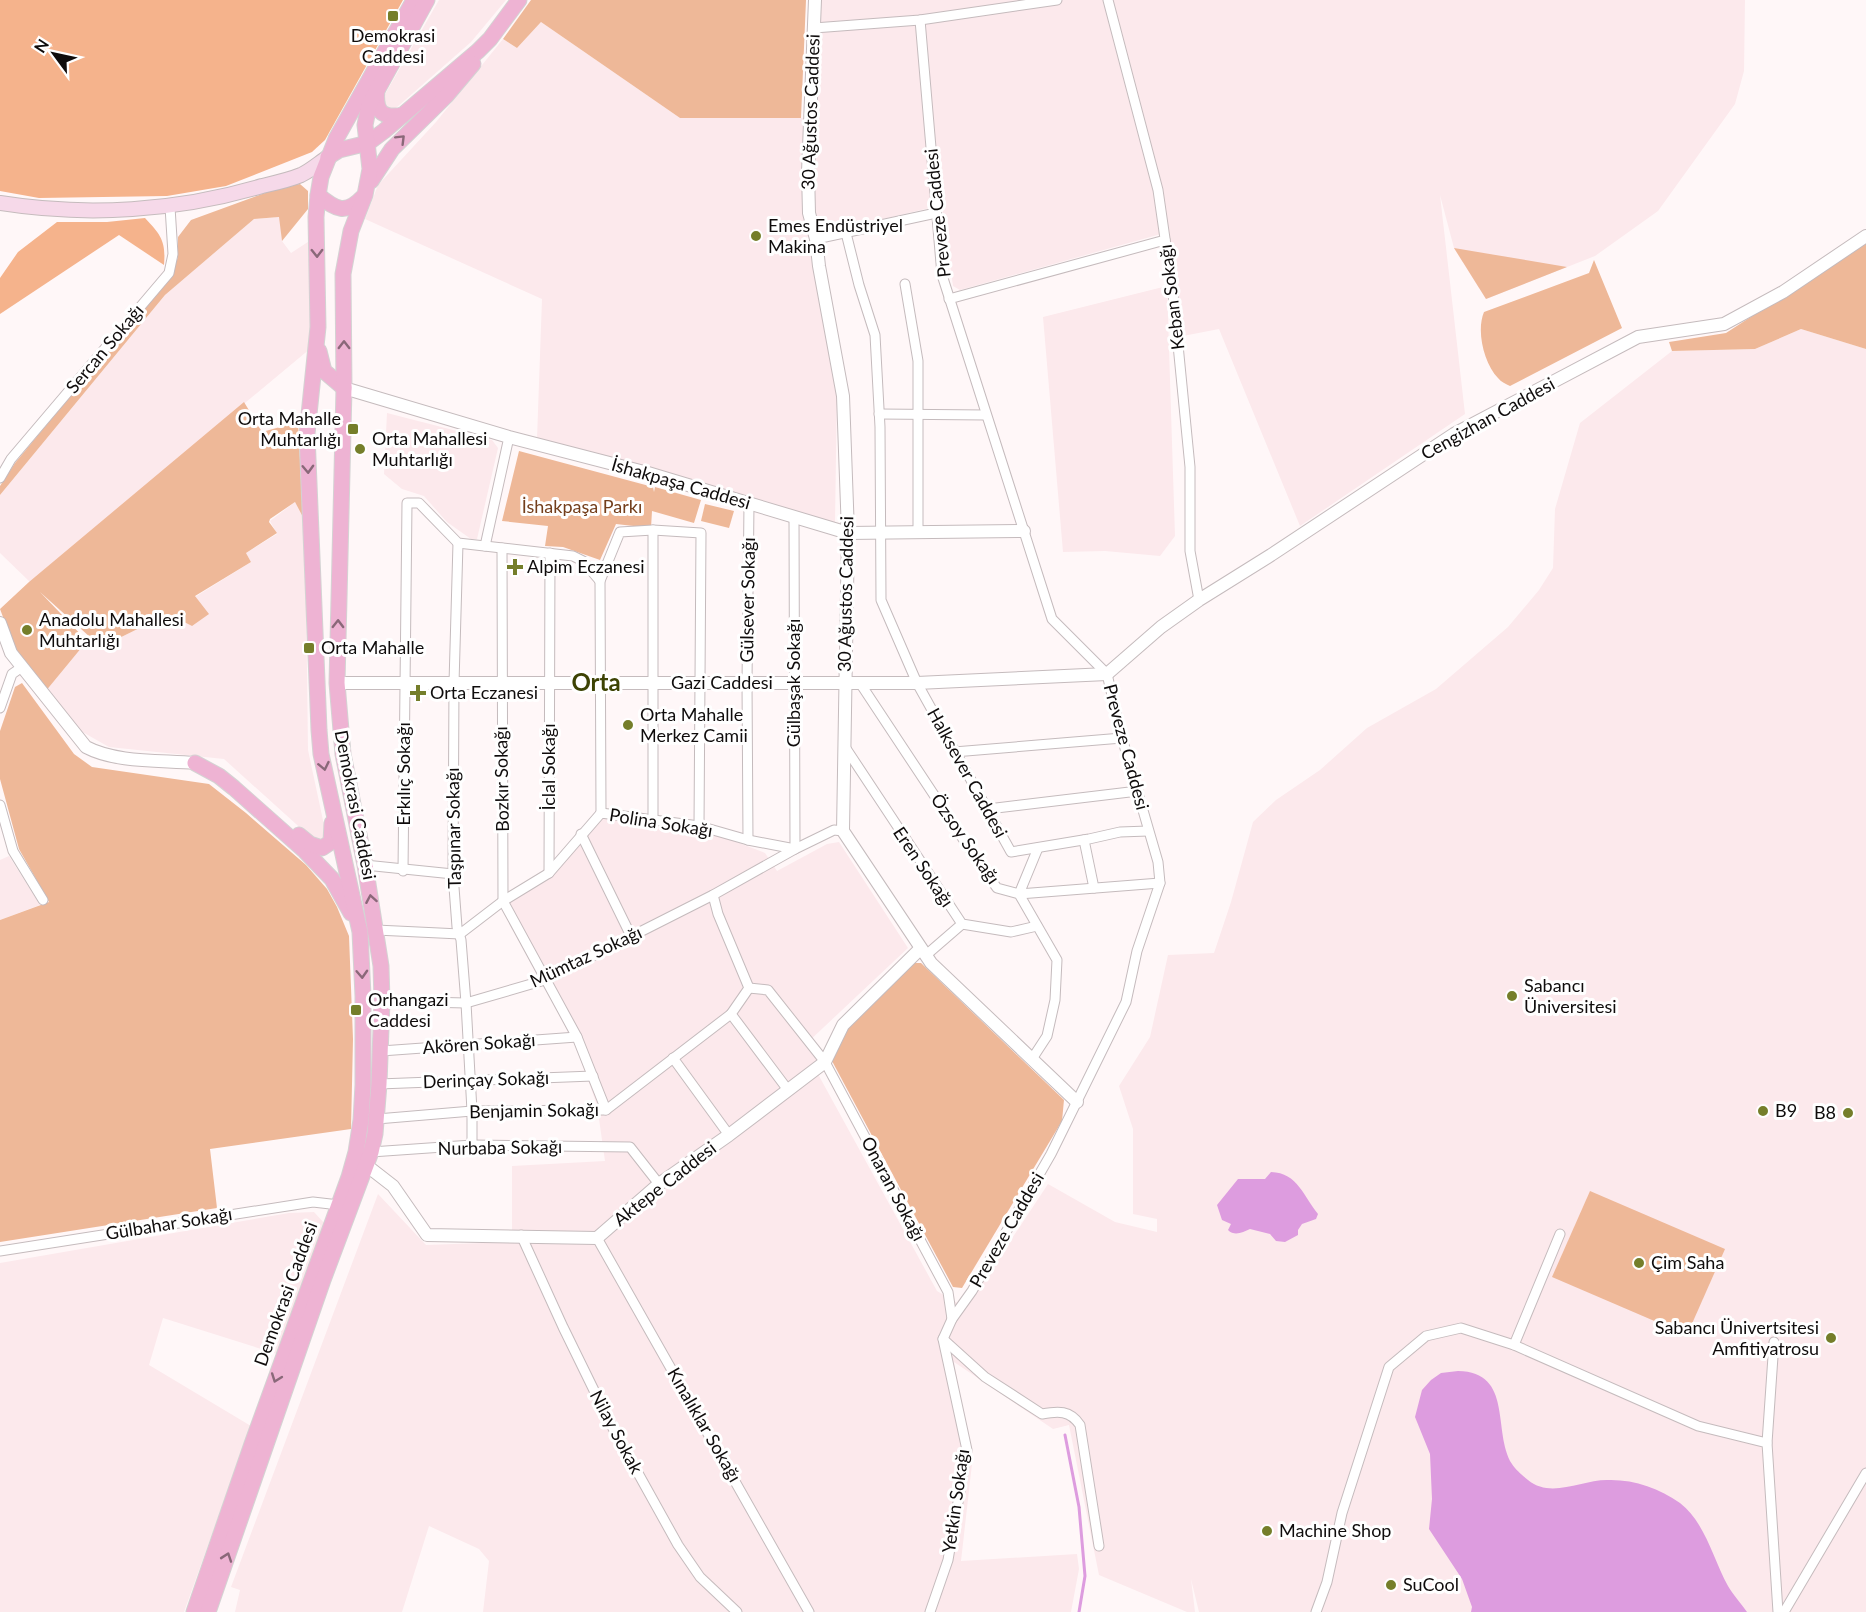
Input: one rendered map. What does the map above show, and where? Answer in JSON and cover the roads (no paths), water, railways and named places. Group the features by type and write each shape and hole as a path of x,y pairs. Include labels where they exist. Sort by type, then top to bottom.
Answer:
{"main road":[{"name":"Demokrasi Caddesi","path":"194,1612 339,1205 356,1152 361,1120 364,1037 360,932 321,754 307,434 318,327 316,217 318,195 328,157 336,138 414,0"},
{"name":"Demokrasi Caddesi","path":"208,1612 369,1159 376,1119 381,1051 381,966 366,866 341,738 337,683 344,388 343,274 345,254 366,191 370,169 366,130 370,99 427,0"},
{"path":"302,175 311,178 317,186 318,195 329,204 346,209 355,206 392,149 459,81 519,0"},
{"path":"0,203 27,207 105,210 170,207 230,196 302,175 339,150 368,143 490,39"},
{"path":"377,87 378,108 388,116 403,115"},
{"path":"350,148 365,158 370,169"},
{"path":"318,327 321,366 344,388"},
{"path":"319,708 325,689 337,683"},
{"path":"195,763 212,765 230,775 317,848 327,846 333,836 331,796"},
{"path":"195,763 219,776 234,788 327,873 341,892 360,932"},
{"path":"305,851 327,860 344,854 355,841 358,833"},
{"path":"339,1205 342,1200 353,1199"}],"street":[{"name":"30 Ağustos Caddesi","path":"815,0 808,172 809,213 816,239 843,396 848,533 843,831"},
{"path":"814,28 920,20 1057,0"},
{"name":"Keban Sokağı","path":"1108,0 1158,190 1173,294 1190,467 1190,551 1199,600"},
{"name":"Preveze Caddesi","path":"920,20 942,275 1052,619 1107,674 1122,738 1158,861 1160,883 1137,951 1126,1002 1051,1154 972,1291 952,1319"},
{"name":"Sercan Sokağı","path":"0,478 9,463 169,273 173,254 170,207"},
{"path":"816,239 936,213"},
{"path":"846,233 856,277 875,336 879,414 880,532"},
{"name":"Cengizhan Caddesi","path":"1107,674 1161,627 1199,600 1454,434 1638,337 1724,324 1783,292 1866,236"},
{"path":"949,299 1165,240"},
{"path":"905,284 918,361 918,532"},
{"name":"İshakpaşa Caddesi","path":"344,388 509,437 648,473 848,533 1024,531"},
{"path":"879,414 986,415"},
{"path":"485,546 509,437"},
{"path":"0,457 9,463"},
{"name":"Erkılıç Sokağı","path":"403,871 407,503 419,502 458,543"},
{"name":"Gülsever Sokağı","path":"748,840 749,504"},
{"name":"Gülbaşak Sokağı","path":"794,517 795,849"},
{"path":"653,530 653,818"},
{"path":"601,813 600,581 620,532 653,530 701,533 699,826"},
{"name":"Halksever Caddesi","path":"880,532 881,600 917,682 1011,852 1119,832 1148,831"},
{"path":"458,543 573,556 583,561 600,581"},
{"name":"Taşpınar Sokağı","path":"458,543 454,683 453,874 466,1003 472,1111 471,1146"},
{"name":"Bozkır Sokağı","path":"502,548 503,901"},
{"name":"İclal Sokağı","path":"549,873 550,553"},
{"path":"0,623 6,654 22,667 86,747 114,757 195,763"},
{"path":"0,708 12,674 22,667"},
{"name":"Gazi Caddesi","path":"337,683 860,683 1107,674"},
{"name":"Özsoy Sokağı","path":"860,683 997,888 1019,894 1057,960 1055,999 1047,1036 1032,1059"},
{"path":"954,752 1122,738"},
{"name":"Eren Sokağı","path":"844,746 962,924 1011,932 1037,926"},
{"path":"988,809 1138,791"},
{"path":"1,811 13,851 43,900"},
{"name":"Polina Sokağı","path":"460,934 503,901 549,873 601,813 653,818 699,826 748,840 795,849"},
{"path":"795,849 834,830 843,831 922,952 1077,1102"},
{"path":"581,834 631,936"},
{"path":"1084,840 1094,888"},
{"path":"1038,848 1019,894 1160,883"},
{"name":"Mümtaz Sokağı","path":"382,1001 466,1003 545,980 713,895 795,849"},
{"path":"366,866 453,874"},
{"path":"713,895 718,914 749,988"},
{"path":"503,901 577,1037 606,1110"},
{"path":"922,952 962,924"},
{"path":"376,930 460,934"},
{"name":"Aktepe Caddesi","path":"369,1159 393,1186 427,1235 597,1238 659,1184 729,1136 825,1062 843,1025 922,952"},
{"name":"Benjamin Sokağı","path":"376,1119 472,1111 606,1110 731,1014 749,988"},
{"name":"Onaran Sokağı","path":"749,988 768,990 825,1062 948,1292 952,1319"},
{"path":"731,1014 788,1090"},
{"name":"Akören Sokağı","path":"381,1051 577,1037"},
{"path":"673,1058 729,1136"},
{"name":"Derinçay Sokağı","path":"379,1084 593,1076"},
{"name":"Nurbaba Sokağı","path":"369,1159 471,1146 630,1147 659,1184"},
{"name":"Gülbahar Sokağı","path":"0,1251 313,1202 339,1205"},
{"path":"1514,1345 1560,1234"},
{"name":"Nilay Sokak","path":"521,1235 609,1421 678,1545 700,1576 737,1612"},
{"name":"Kınalıklar Sokağı","path":"597,1238 809,1612"},
{"path":"952,1319 943,1339 985,1377 1042,1414 1062,1411 1076,1418 1080,1425 1099,1546"},
{"path":"1316,1612 1327,1582 1342,1513 1389,1367 1426,1336 1461,1328 1514,1345 1698,1426 1767,1443"},
{"name":"Yetkin Sokağı","path":"930,1612 948,1560 967,1450 943,1339"},
{"path":"1774,1342 1767,1443 1778,1612"},
{"path":"1784,1612 1866,1473"}],"waterway":[{"path":"1065,1435 1079,1507 1085,1576 1079,1612"}],"place":[{"name":"Demokrasi Caddesi","path":"393,16"},
{"name":"Emes Endüstriyel Makina","path":"756,236"},
{"name":"Orta Mahalle Muhtarlığı","path":"353,429"},
{"name":"Orta Mahallesi Muhtarlığı","path":"360,449"},
{"name":"Alpim Eczanesi","path":"515,567"},
{"name":"Anadolu Mahallesi Muhtarlığı","path":"27,630"},
{"name":"Orta Mahalle","path":"309,648"},
{"name":"Orta Eczanesi","path":"418,693"},
{"name":"Orta Mahalle Merkez Camii","path":"628,725"},
{"name":"Sabancı Üniversitesi","path":"1512,996"},
{"name":"Orhangazi Caddesi","path":"356,1010"},
{"name":"B9","path":"1763,1111"},
{"name":"B8","path":"1848,1113"},
{"name":"Çim Saha","path":"1639,1263"},
{"name":"Sabancı Ünivertsitesi Amfitiyatrosu","path":"1831,1338"},
{"name":"Machine Shop","path":"1267,1531"},
{"name":"SuCool","path":"1391,1585"}],"district":[{"name":"Orta","path":"596,683"}],"park label":[{"name":"İshakpaşa Parkı","path":"582,507"}]}
